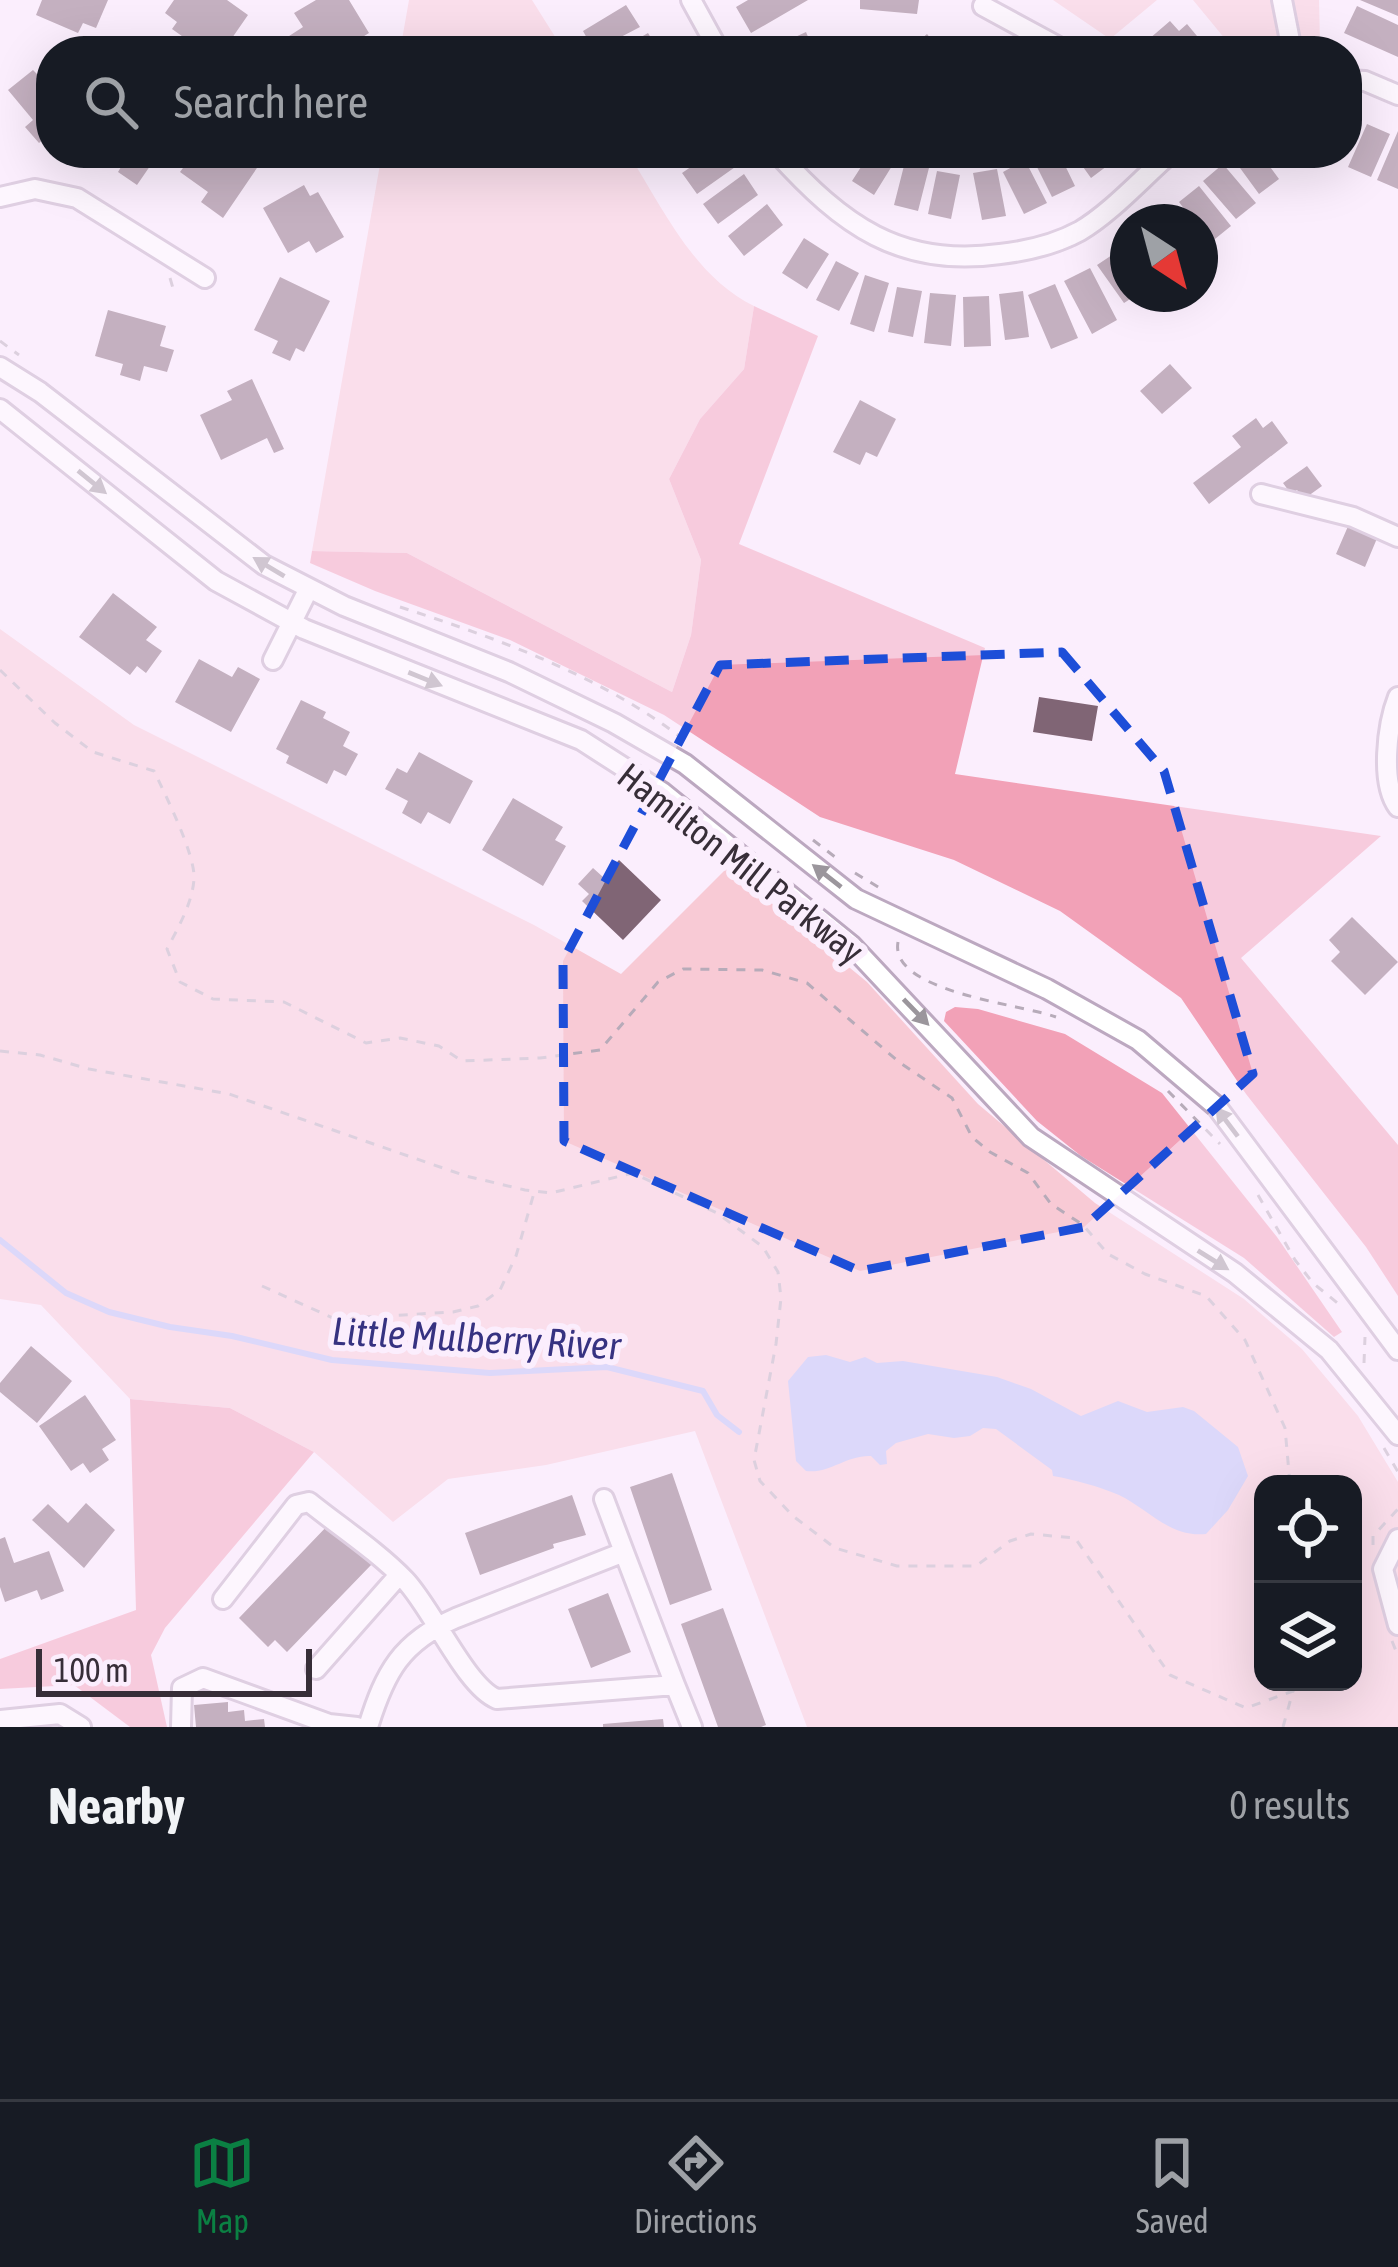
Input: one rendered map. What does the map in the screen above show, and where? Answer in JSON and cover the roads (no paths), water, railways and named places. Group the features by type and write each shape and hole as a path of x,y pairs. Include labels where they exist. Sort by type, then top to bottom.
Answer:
{"street":[{"path":"692,0 711,36"},
{"path":"1282,0 1289,36"},
{"path":"983,6 1038,36"},
{"path":"1362,81 1398,95"},
{"path":"791,168 852,222 896,246 940,258 1029,250 1080,230 1151,168"},
{"path":"0,197 35,189 76,198 205,278"},
{"name":"Hamilton Mill Parkway","path":"0,367 40,392 264,565 509,671 614,723 685,764 856,899 1047,989 1138,1040 1217,1107 1398,1350"},
{"name":"Hamilton Mill Parkway","path":"0,410 216,581 292,622 581,740 662,793 851,945 1031,1137 1235,1274 1329,1350 1398,1435"},
{"path":"1261,494 1353,517 1398,537"},
{"path":"273,659 309,588"},
{"path":"1398,698 1389,757 1390,796 1398,807"},
{"path":"604,1499 692,1727"},
{"path":"223,1599 296,1505 309,1502 399,1575 484,1694 497,1699 675,1684"},
{"path":"1398,1538 1383,1569 1398,1624"},
{"path":"368,1727 382,1681 420,1635 624,1552"},
{"path":"316,1669 399,1575"},
{"path":"181,1727 182,1688 203,1678 305,1720 357,1727"},
{"path":"0,1720 60,1714 81,1727"}],"water":[{"path":"826,1355 850,1362 865,1357 877,1363 903,1361 997,1377 1081,1416 1118,1401 1147,1412 1183,1407 1238,1447 1248,1476 1228,1510 1206,1534 1193,1534 1170,1527 1119,1495 1053,1476 1052,1470 996,1429 983,1428 954,1438 928,1434 896,1443 886,1451 887,1464 862,1456 806,1471 796,1461 788,1381 808,1357"}],"waterway":[{"name":"Little Mulberry River","path":"0,1240 66,1293 109,1312 332,1360 490,1373 607,1367 703,1391 717,1415 739,1432"}]}
